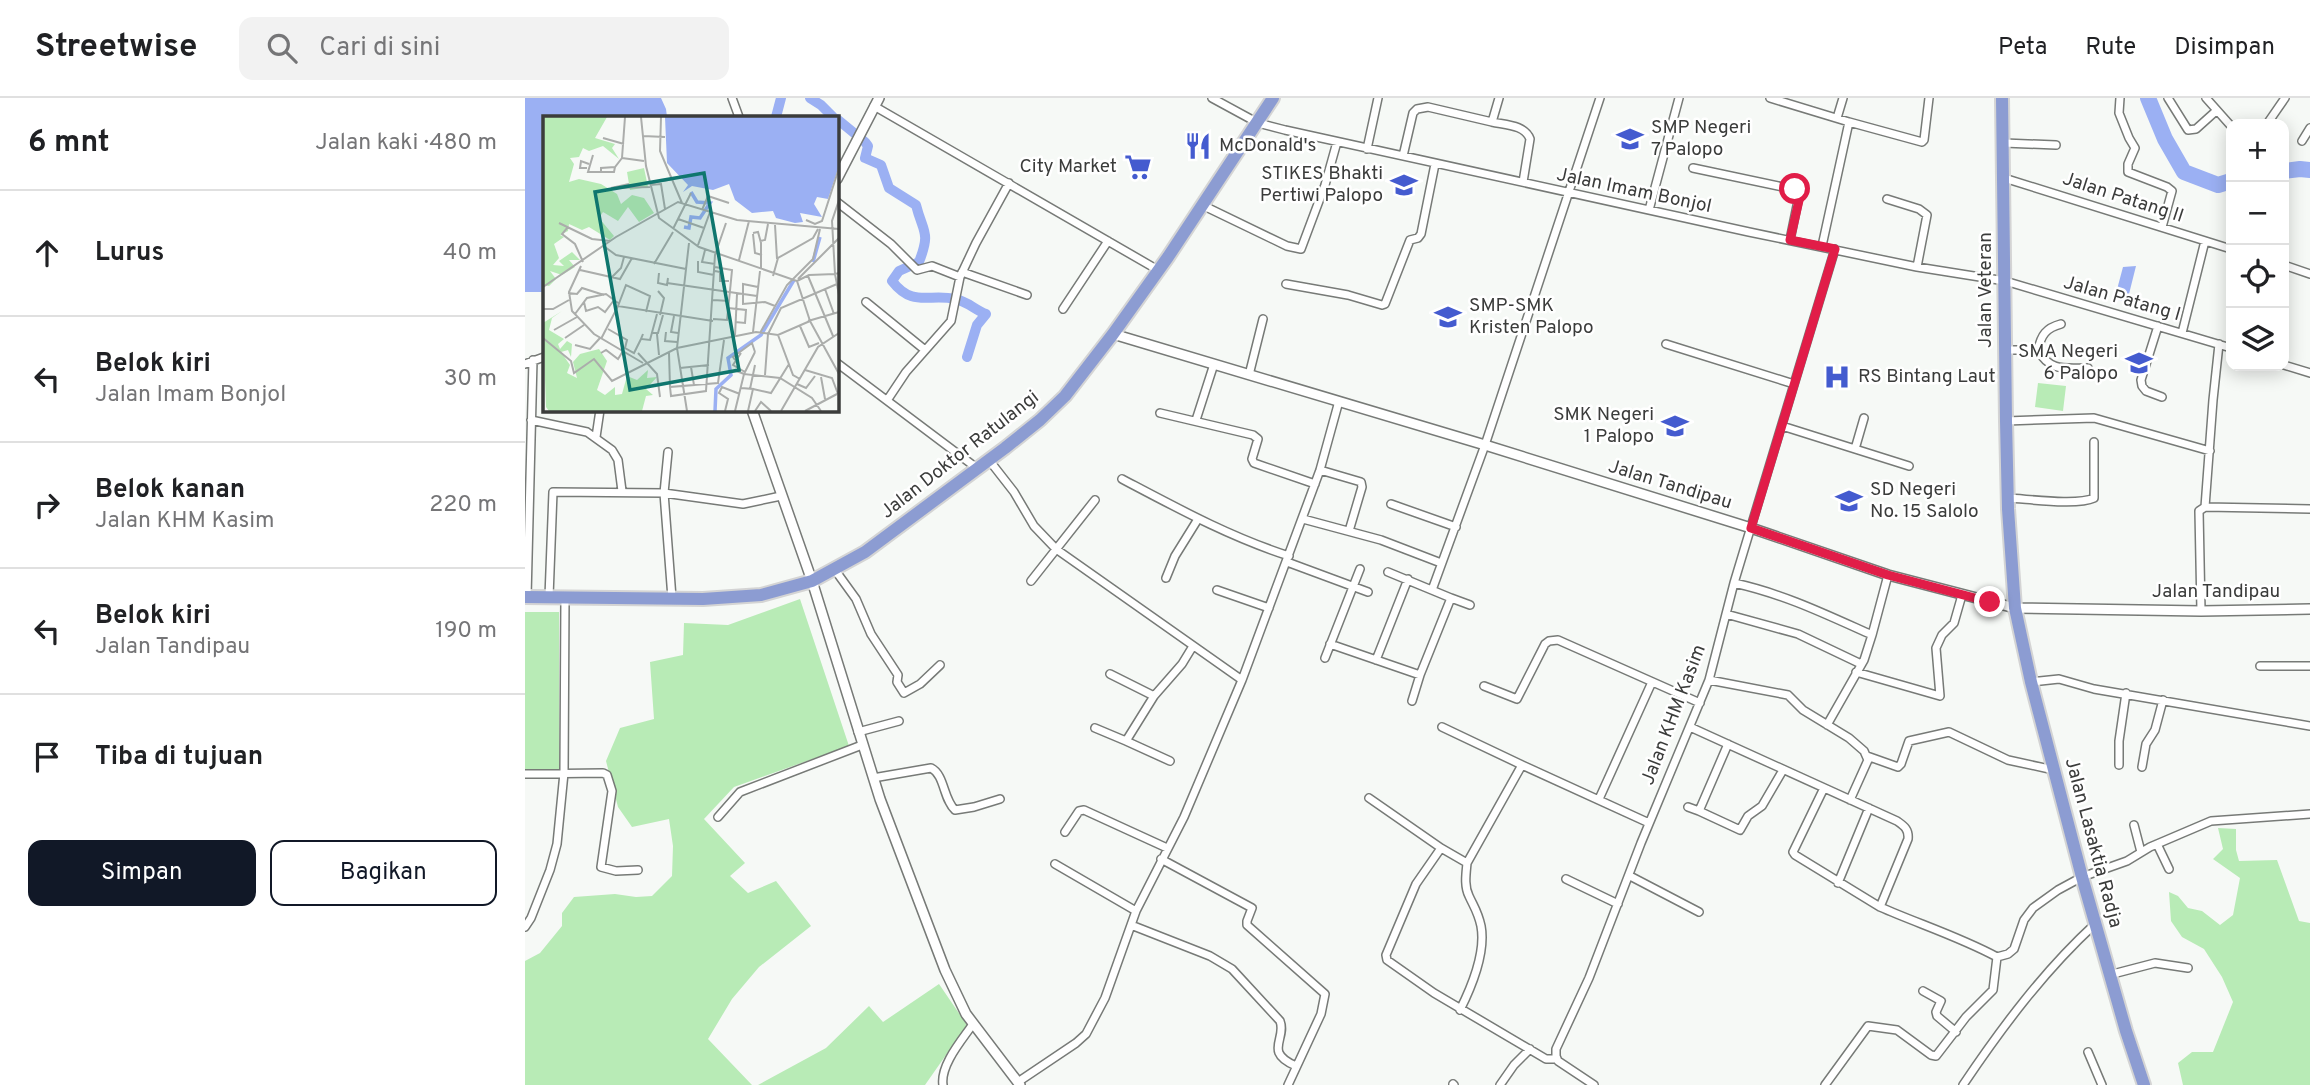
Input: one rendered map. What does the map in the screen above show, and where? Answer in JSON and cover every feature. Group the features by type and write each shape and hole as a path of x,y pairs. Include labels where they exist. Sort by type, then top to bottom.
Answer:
{"highway":[{"name":"Jalan Doktor Ratulangi","path":"526,597 742,598 812,581 865,552 978,469 1059,402 1113,334 1273,98"},
{"name":"Jalan Veteran","path":"2002,98 2006,421 2015,608"},
{"name":"Jalan Lasaktia Radja","path":"2015,608 2031,682 2082,877 2135,1063 2144,1085"}],"street":[{"path":"731,98 739,116"},
{"name":"Jalan Imam Bonjol","path":"1212,98 1258,123 1367,149 1917,267 2005,281"},
{"path":"1367,149 1378,98"},
{"path":"1492,122 1499,98"},
{"path":"1432,590 1485,445 1600,98"},
{"path":"1649,210 1679,98"},
{"path":"1770,98 1922,142 1929,98"},
{"path":"1837,118 1843,98"},
{"path":"2119,98 2119,113 2135,148 2128,172 2172,191 2162,226"},
{"path":"2168,98 2188,130 2196,128 2215,111"},
{"path":"2206,98 2226,121"},
{"path":"2270,119 2285,98"},
{"path":"839,168 851,152 877,102 1158,270"},
{"path":"1403,156 1413,113 1417,108 1428,107 1525,130 1530,139 1523,182"},
{"path":"1822,246 1850,122"},
{"path":"2302,141 2310,128"},
{"path":"1202,205 1286,246 1301,248 1325,185 1337,142"},
{"path":"2004,143 2056,145"},
{"path":"1286,284 1385,304 1410,240 1421,234 1435,164"},
{"path":"1693,168 1797,190 1800,196 1790,240"},
{"name":"Jalan Patang II","path":"2004,178 2226,247"},
{"path":"888,399 951,321 961,274 1009,183"},
{"path":"1887,199 1919,209 1927,215 1917,267"},
{"path":"838,203 885,239 917,270 932,266 1027,295"},
{"path":"1063,309 1108,241"},
{"path":"2182,333 2205,241"},
{"name":"Jalan KHM Kasim","path":"1556,1059 1556,1049 1589,978 1649,823 1709,680 1734,583 1835,249"},
{"path":"2289,267 2310,274"},
{"name":"Jalan Patang I","path":"2005,281 2226,346"},
{"path":"866,302 925,350"},
{"path":"1249,375 1263,319"},
{"path":"2061,324 2044,333 2038,350 2045,362 2051,366 2088,368"},
{"path":"2158,326 2141,380 2143,389 2162,397"},
{"name":"Jalan Tandipau","path":"1113,334 1485,445 1751,528 1888,575 2015,608 2201,611 2310,609"},
{"path":"1666,344 1794,384"},
{"path":"2205,507 2219,344"},
{"path":"2005,350 2038,350"},
{"path":"525,364 543,357"},
{"path":"526,597 528,438 533,360"},
{"path":"838,364 978,469"},
{"path":"1196,420 1214,364"},
{"path":"2289,367 2310,373"},
{"path":"752,411 812,581 873,778 945,970 973,1024 1019,1083 1086,1034 1105,998 1136,911 1184,817 1242,680 1303,519 1339,401"},
{"path":"596,437 600,411"},
{"path":"1160,412 1253,435 1258,439 1253,462 1315,484"},
{"path":"1855,449 1864,418"},
{"path":"2006,421 2094,418 2210,451"},
{"path":"531,420 577,429 596,437 615,454 622,492"},
{"path":"1782,426 1909,466"},
{"path":"2008,498 2057,501 2094,498 2094,442"},
{"path":"668,453 664,493 672,598"},
{"path":"989,460 1014,492 1034,526 1056,550 1242,680"},
{"path":"1320,470 1361,482 1349,531"},
{"path":"1122,479 1198,519 1368,592"},
{"path":"549,597 553,492 664,493 743,504 781,496"},
{"path":"1031,581 1095,500"},
{"path":"1391,504 1456,527"},
{"path":"2201,611 2199,511 2205,507 2310,509"},
{"path":"1166,578 1175,556 1198,519"},
{"path":"1303,519 1381,540 1441,563"},
{"path":"1325,658 1360,569"},
{"path":"835,570 856,599 871,635 898,676 897,682 904,693 920,684 940,665"},
{"path":"1388,572 1470,605"},
{"path":"1827,725 1861,664 1872,635 1888,575"},
{"path":"1376,660 1408,579"},
{"path":"1734,583 1800,601 1872,635"},
{"path":"1217,590 1269,608"},
{"path":"1856,672 1940,696 1936,648 1942,635 1954,623 1962,595"},
{"path":"525,927 531,918 556,852 564,773 565,597"},
{"path":"1412,701 1451,598"},
{"path":"1726,614 1798,634 1861,664"},
{"path":"1484,686 1517,699 1545,643 1553,640 1700,703"},
{"path":"1330,644 1420,675"},
{"path":"1126,741 1154,696 1182,664 1193,646"},
{"path":"2260,666 2310,666"},
{"path":"1110,674 1154,696"},
{"path":"2031,682 2059,679 2094,689 2310,726"},
{"path":"1709,680 1788,695 1803,710 1849,738 1867,756 1898,767 1911,740 1949,732 2008,760 2054,770"},
{"path":"1599,799 1652,682"},
{"path":"2119,765 2119,741 2126,693"},
{"path":"2142,767 2144,751 2155,730 2163,700"},
{"path":"858,732 899,722"},
{"path":"1443,727 1649,823"},
{"path":"1690,727 1905,826 1908,835 1880,907"},
{"path":"1095,728 1170,761"},
{"path":"1699,811 1728,744"},
{"path":"718,817 740,792 863,745"},
{"path":"1850,800 1868,763 1867,756"},
{"path":"1460,1010 1475,975 1482,929 1466,886 1467,863 1522,765"},
{"path":"873,778 930,768 937,772 950,806 955,810 1000,799"},
{"path":"1688,807 1740,830 1748,816 1762,806 1783,770"},
{"path":"525,774 607,775 613,791 601,867 616,871 639,870"},
{"path":"1824,788 1793,852 1795,855 1880,907 1965,940 1997,957 2014,949 2024,920 2033,908 2082,877 2127,861 2157,844 2211,821 2310,814"},
{"path":"1369,798 1467,863"},
{"path":"1838,883 1869,808"},
{"path":"1065,832 1079,811 1084,810 1167,848"},
{"path":"2134,825 2141,852"},
{"path":"2157,844 2169,869"},
{"path":"1441,848 1416,884 1386,958 1460,1010 1548,1060 1556,1059 1594,1085"},
{"path":"1161,859 1252,908 1247,925 1325,994 1323,1007 1288,1085"},
{"path":"1055,864 1136,911"},
{"path":"1630,876 1699,912"},
{"path":"1566,879 1618,904"},
{"path":"1963,1085 2007,1022 2071,946 2095,924"},
{"path":"1131,925 1210,956 1232,969 1280,1021 1283,1030 1276,1046 1288,1063 1296,1066"},
{"path":"1825,1085 1868,1026 1897,1030 1934,1057 1938,1055 1971,1011 1993,990 1997,957"},
{"path":"2109,975 2155,963 2188,968"},
{"path":"1923,991 1941,1001 1937,1016 1956,1032"},
{"path":"943,1085 943,1076 951,1058 973,1024"},
{"path":"1501,1085 1514,1065 1530,1049"},
{"path":"2088,1052 2102,1085"}],"green space":[{"path":"2038,383 2066,386 2063,411 2035,407"},
{"path":"800,599 849,746 734,787 704,819 745,863 730,876 748,893 776,881 811,926 759,967 732,999 708,1039 752,1085 525,1085 525,961 540,953 562,926 562,913 574,897 615,894 652,896 672,876 673,846 669,819 632,827 618,807 606,761 620,728 654,719 650,662 683,655 684,623 728,625"},
{"path":"525,612 559,612 559,772 525,772"},
{"path":"2218,828 2236,829 2239,861 2277,860 2299,921 2310,923 2310,1085 2183,1085 2178,1063 2192,1052 2213,1052 2233,1002 2222,977 2204,949 2182,937 2171,921 2169,892 2178,896 2188,908 2202,911 2220,925 2233,915 2240,878 2213,859 2223,849"},
{"path":"939,984 967,1025 925,1085 758,1085 826,1048 869,1006 883,1022"}],"water":[{"path":"525,98 661,98 667,116 543,116 543,292 525,292"},
{"path":"2136,266 2127,302 2118,300 2115,297 2123,267"}],"waterway":[{"path":"776,116 781,98"},
{"path":"810,98 832,116"},
{"path":"2148,98 2165,139 2184,172 2218,185 2228,182"},
{"path":"838,120 868,146 865,158 881,165 889,188 916,205 925,232 923,252 919,262 899,271 892,281 914,297 955,299 986,314 977,325 967,357"},
{"path":"2289,170 2310,170"}],"place":[{"name":"SMP Negeri 7 Palopo","path":"1630,139"},
{"name":"McDonald's","path":"1198,146"},
{"name":"City Market","path":"1138,167"},
{"name":"STIKES Bhakti Pertiwi Palopo","path":"1404,185"},
{"name":"SMP-SMK Kristen Palopo","path":"1448,317"},
{"name":"SMA Negeri 6 Palopo","path":"2139,363"},
{"name":"RS Bintang Laut","path":"1837,377"},
{"name":"SMK Negeri 1 Palopo","path":"1675,426"},
{"name":"SD Negeri No. 15 Salolo","path":"1849,501"}],"route":[{"path":"1795,189 1800,196 1790,240 1835,249 1751,528 1888,575 1990,602"}]}
